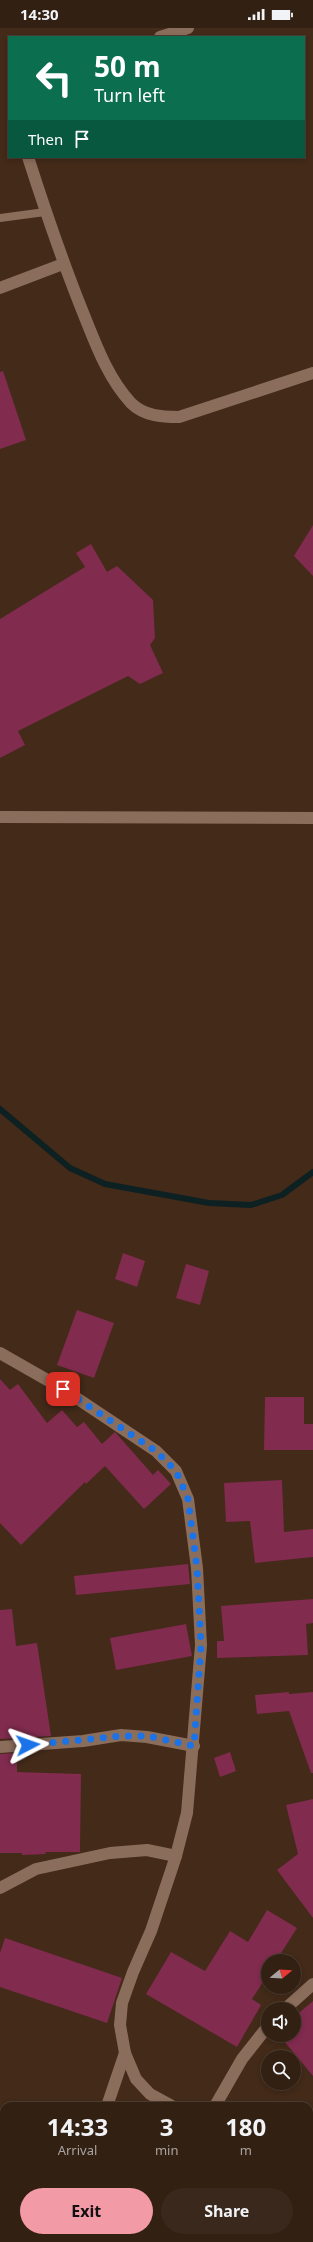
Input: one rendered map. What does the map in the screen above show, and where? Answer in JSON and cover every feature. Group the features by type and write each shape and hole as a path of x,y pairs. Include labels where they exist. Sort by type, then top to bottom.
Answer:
{"street":[{"path":"163,36 188,28"},
{"path":"28,158 63,264 100,354 116,383 132,404 156,417 179,417 313,373"},
{"path":"0,288 63,264"},
{"path":"0,817 313,818"},
{"path":"0,1353 76,1398 156,1451 176,1471 188,1499 197,1568 201,1645 194,1746 187,1813 176,1856 151,1931 133,1972 122,2003 120,2025 125,2053 136,2079 150,2094 165,2102"},
{"path":"0,1747 83,1741 121,1736 147,1736 194,1746"},
{"path":"0,1888 36,1869 110,1852 147,1850 176,1856"},
{"path":"293,2002 313,1984"},
{"path":"217,2102 242,2059 261,2035"},
{"path":"109,2102 125,2053"}],"lane":[{"path":"0,218 45,212"}],"building":[{"path":"3,371 26,440 0,449 0,372"},
{"path":"313,525 313,576 294,556"},
{"path":"91,544 107,572 117,566 153,600 155,638 150,645 163,673 140,684 128,676 18,731 25,745 0,758 0,619 85,567 76,553"},
{"path":"123,1253 145,1261 137,1287 115,1279"},
{"path":"186,1264 209,1271 200,1305 176,1298"},
{"path":"77,1310 114,1323 94,1378 57,1365"},
{"path":"0,1379 10,1390 18,1384 47,1423 62,1410 77,1427 84,1422 102,1444 115,1432 153,1475 158,1470 171,1484 144,1509 105,1466 86,1484 85,1482 21,1545 0,1523"},
{"path":"265,1397 304,1397 304,1424 313,1424 313,1450 264,1450"},
{"path":"282,1480 284,1532 313,1529 313,1557 255,1563 250,1521 226,1522 224,1483"},
{"path":"188,1564 190,1584 76,1595 74,1576"},
{"path":"313,1599 313,1623 306,1624 308,1655 217,1658 217,1641 224,1641 221,1606"},
{"path":"12,1609 16,1646 37,1643 51,1736 0,1739 0,1610"},
{"path":"186,1624 192,1656 116,1670 110,1638"},
{"path":"289,1692 289,1694 313,1692 313,1773 311,1773 289,1711 257,1714 255,1695"},
{"path":"230,1752 236,1771 220,1777 214,1758"},
{"path":"17,1753 17,1772 81,1774 80,1852 45,1852 46,1854 22,1855 22,1853 0,1853 0,1754"},
{"path":"313,1799 313,1918 277,1870 298,1854 286,1805"},
{"path":"267,1910 297,1928 280,1954 261,1954 261,1985 252,1999 261,2005 237,2047 146,1994 171,1952 205,1971 230,1931 248,1942"},
{"path":"5,1938 122,1978 107,2023 0,1987 0,1953"},
{"path":"313,2001 313,2076 301,2062 301,2050 291,2050 285,2042 301,2042 301,2011"}],"waterway":[{"path":"0,1109 70,1168 105,1184 209,1203 251,1205 282,1195 313,1172"}],"route":[{"path":"28,1745 83,1741 121,1736 147,1736 194,1746 201,1645 197,1568 188,1499 176,1471 156,1451 63,1389"}]}
